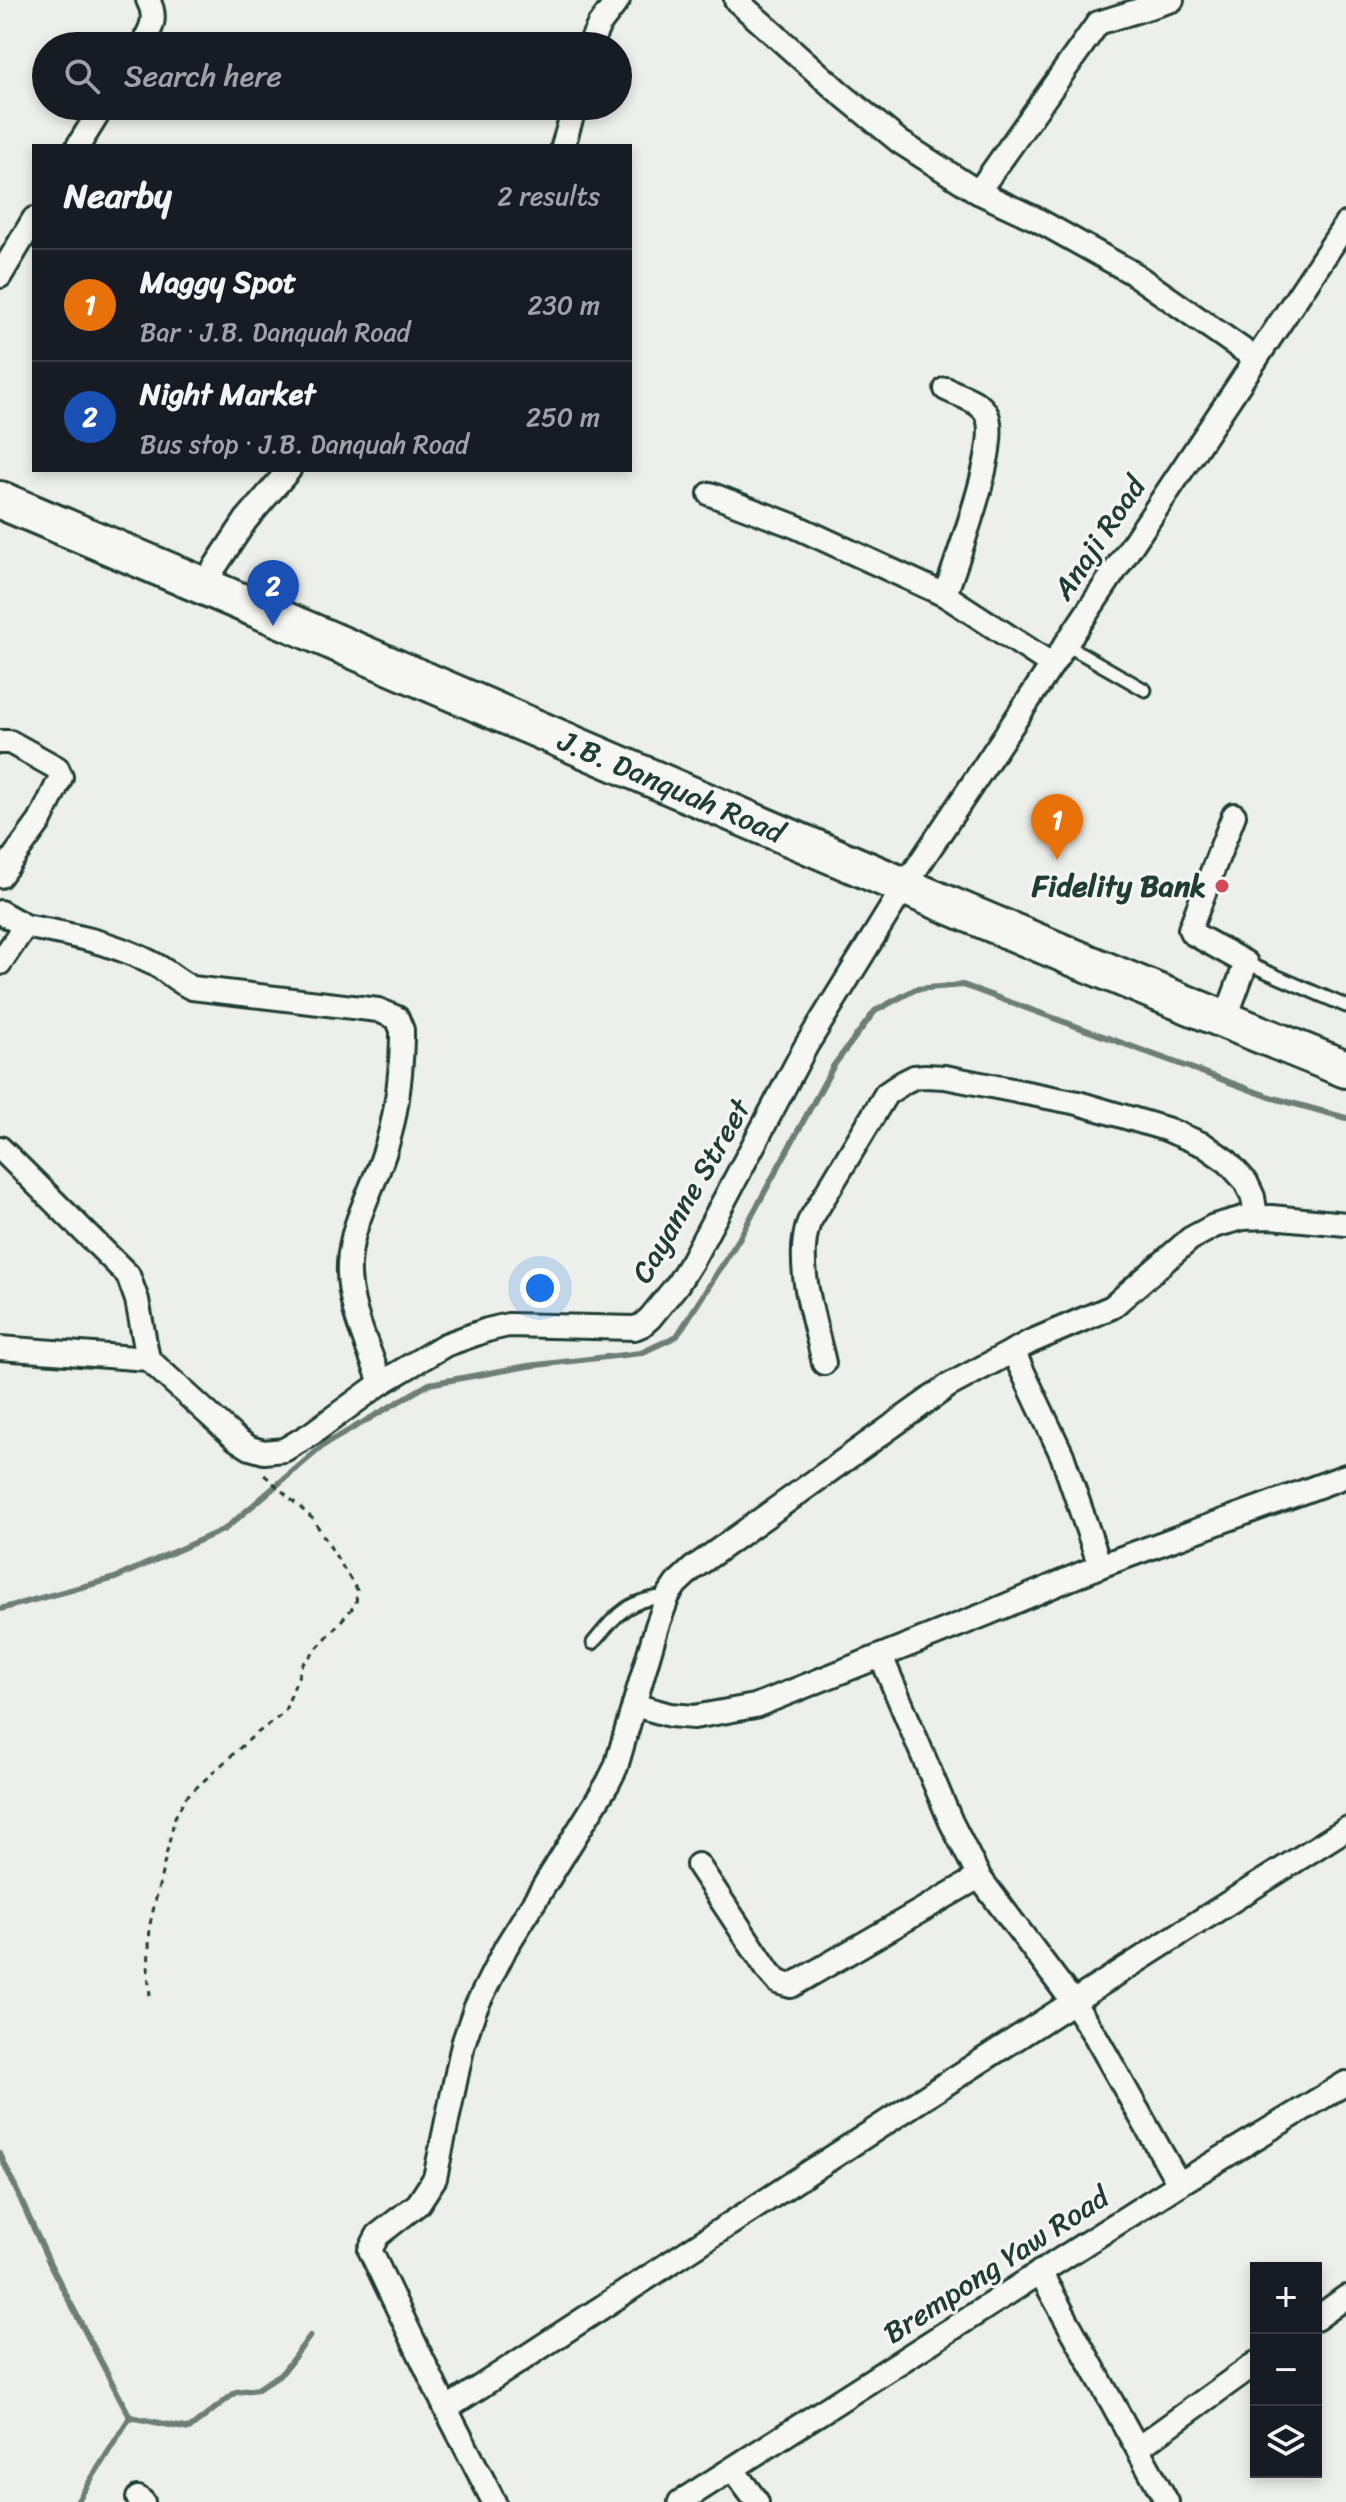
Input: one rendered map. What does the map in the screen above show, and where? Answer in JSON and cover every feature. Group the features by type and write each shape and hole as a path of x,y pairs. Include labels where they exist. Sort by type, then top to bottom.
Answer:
{"highway":[{"name":"J.B. Danquah Road","path":"0,500 904,887 1346,1069"}],"street":[{"path":"148,0 154,11 150,32"},
{"path":"596,32 618,0"},
{"path":"736,0 900,142 978,192 1036,219 1131,272 1256,359"},
{"path":"978,192 1098,23 1172,0"},
{"path":"79,144 94,120"},
{"path":"564,144 571,120"},
{"path":"0,276 32,222"},
{"name":"Anaji Road","path":"904,887 1346,224"},
{"path":"945,595 974,507 987,456 990,427 982,407 946,389"},
{"path":"203,585 246,520 287,472"},
{"path":"710,494 797,527 945,595 1051,664"},
{"path":"0,742 10,742 57,768 61,777 40,821 0,876"},
{"path":"1225,1020 1246,963 1190,929 1234,815"},
{"name":"Cayanne Street","path":"148,1359 236,1439 250,1448 274,1452 294,1444 381,1383 466,1336 508,1325 635,1328 642,1325 677,1285 692,1261 806,1046 904,887"},
{"path":"0,912 25,926 84,939 142,958 192,988 378,1010 397,1018 402,1038 394,1122 384,1156 357,1218 349,1266 350,1288 381,1383"},
{"path":"0,963 25,926"},
{"path":"824,1363 804,1264 805,1235 809,1222 886,1094 914,1077 945,1077 1078,1103 1166,1129 1204,1145 1239,1173 1253,1197 1256,1217"},
{"path":"0,1148 128,1275 137,1300 148,1359 0,1348"},
{"path":"494,2502 370,2250 378,2235 418,2204 435,2178 463,2044 475,2009 506,1947 616,1767 657,1626 676,1584 692,1569 948,1386 1013,1351 1112,1307 1190,1239 1214,1226 1256,1217 1346,1224"},
{"path":"1013,1351 1062,1455 1100,1566"},
{"path":"634,1705 670,1715 694,1717 755,1706 1100,1566 1346,1476"},
{"path":"881,1656 951,1822 979,1877 1096,2037 1179,2184"},
{"path":"446,2409 1102,1982 1346,1829"},
{"path":"698,1865 769,1972 778,1982 791,1986 979,1877"},
{"name":"Brempong Yaw Road","path":"680,2502 1179,2184 1346,2083"},
{"path":"1040,2272 1167,2502"},
{"path":"1322,2315 1346,2297"},
{"path":"1138,2448 1250,2367"},
{"path":"733,2470 757,2502"}],"lane":[{"path":"1065,644 1145,690"},
{"path":"1246,963 1346,1006"},
{"path":"593,1643 628,1605 644,1598 668,1596"}],"path":[{"path":"150,1996 150,1924 175,1817 186,1797 252,1737 284,1713 303,1664 356,1604 357,1590 313,1519 262,1473"}],"waterway":[{"path":"0,1609 115,1578 225,1529 324,1445 429,1384 528,1366 641,1353 677,1336 739,1239 834,1065 875,1011 916,989 963,985 1270,1097 1346,1118"},
{"path":"0,2154 51,2266 130,2417"},
{"path":"77,2502 130,2417 189,2429 236,2392 258,2389 283,2372 310,2336"}],"place":[{"name":"Night Market","path":"273,626"},
{"name":"Maggy Spot","path":"1057,860"},
{"name":"Fidelity Bank","path":"1222,886"}]}
